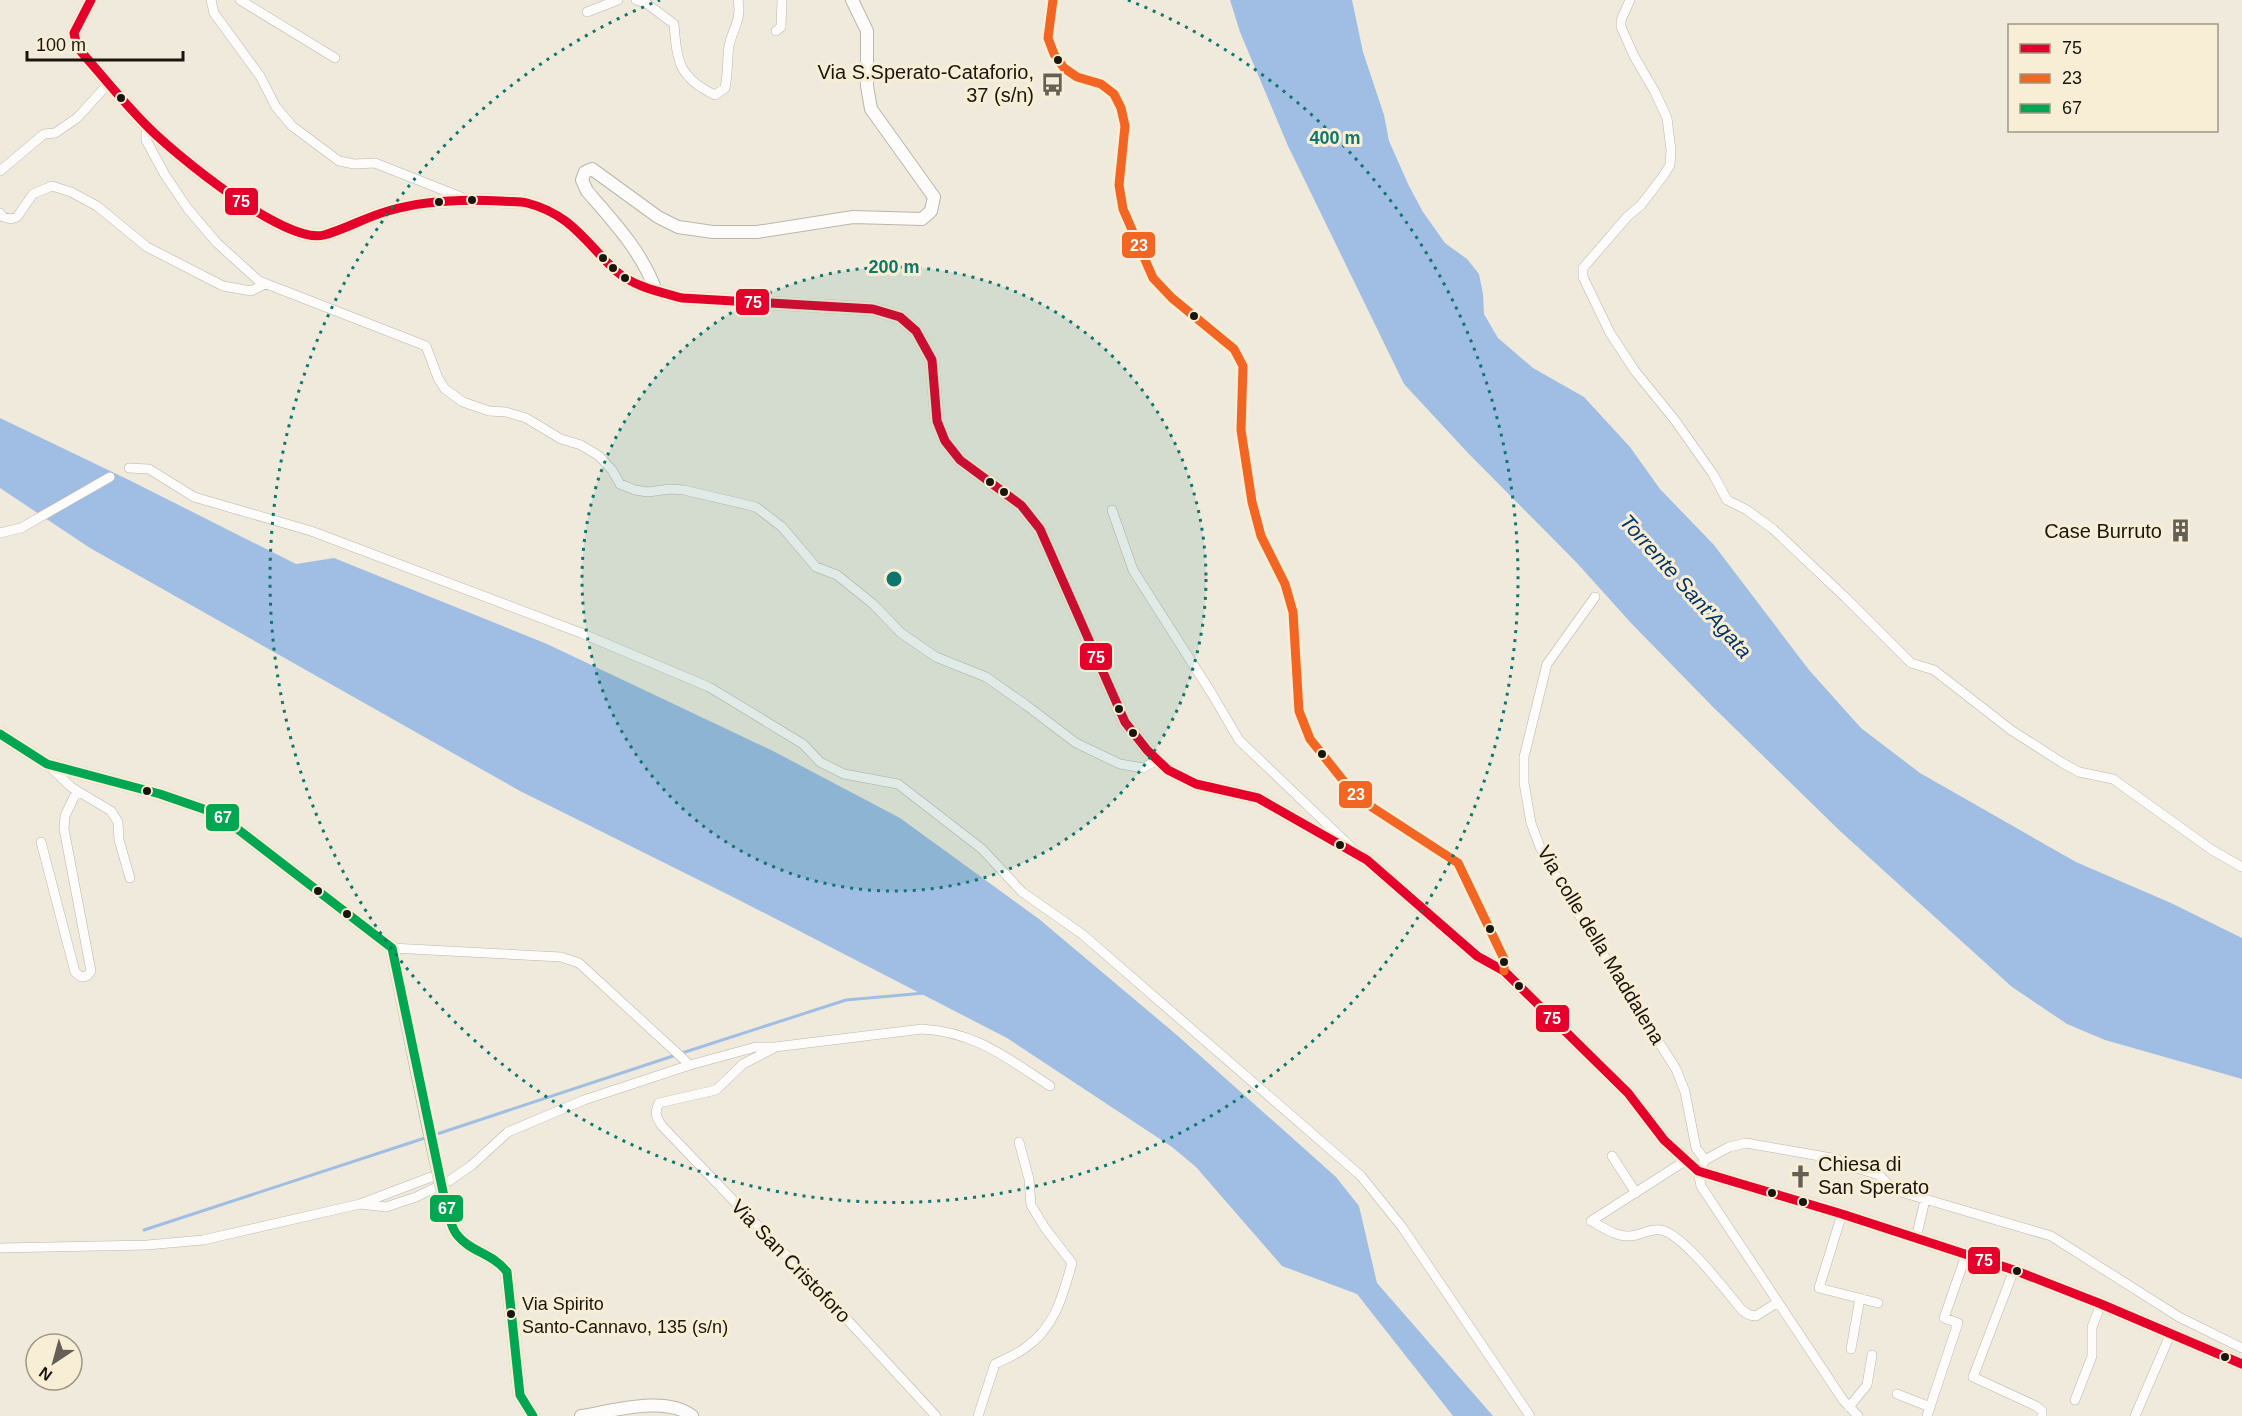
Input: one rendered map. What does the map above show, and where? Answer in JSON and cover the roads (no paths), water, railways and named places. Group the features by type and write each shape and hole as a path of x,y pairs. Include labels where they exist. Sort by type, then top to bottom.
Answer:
{"street":[{"path":"91,0 74,33 77,47 146,125 212,182 281,225 303,235 322,236 387,211 419,203 466,199 526,203 556,213 589,242 616,271 656,291 682,298 873,309 900,317 916,331 932,360 937,421 945,441 960,460 1021,504 1040,529 1125,722 1157,760 1168,770 1196,784 1258,798 1365,860"},
{"path":"211,0 214,13 260,76 276,107 292,126 339,161 354,164 375,163 466,199"},
{"path":"240,0 335,58"},
{"path":"587,12 618,0"},
{"path":"636,0 646,3 674,24 676,50 683,70 696,86 715,95 725,88 729,71 729,44 737,26 738,0"},
{"path":"776,31 781,27 782,0"},
{"path":"656,291 649,270 638,253 587,191 582,180 585,172 592,169 599,173 657,216 678,227 714,232 757,232 853,217 922,219 931,211 934,197 871,109 867,86 867,31 852,0"},
{"path":"1053,0 1048,38 1054,54 1064,68 1077,77 1101,84 1113,94 1122,108 1125,126 1119,185 1123,209 1153,279 1172,298 1234,349 1243,366 1241,430 1252,502 1261,536 1285,584 1293,612 1299,711 1310,740 1350,789 1364,802 1458,862 1504,959 1504,971"},
{"path":"1630,0 1621,27 1667,118 1671,150 1670,165 1641,205 1627,217 1583,268 1583,277 1610,333 1635,371 1674,419 1713,474 1727,500 1747,510 1773,529 1911,663 1934,670 2011,730 2061,762 2079,772 2113,779 2212,850 2242,867"},
{"path":"0,171 44,134 55,134 77,118 109,83"},
{"path":"146,125 146,140 165,175 188,209 217,243 244,269 265,284 426,346 438,378 445,389 463,402 489,411 506,412 526,418 561,439 581,445 599,456 612,470 620,484 648,492 684,490 756,507 782,527 816,567 837,575 873,604 901,633 936,657 986,677 1076,743 1111,760 1143,768 1157,760"},
{"path":"0,213 3,217 11,219 17,217 33,194 52,186 71,192 97,206 147,246 223,286 252,291 265,284"},
{"path":"129,468 149,469 194,497 311,531 581,633 709,687 802,744 820,762 844,774 898,784 982,849 1022,892 1082,934 1361,1176 1402,1227 1530,1416"},
{"path":"0,533 21,528 110,477"},
{"path":"1112,510 1133,570 1212,693 1239,740 1365,860 1477,956 1504,971 1628,1093 1664,1140 1698,1171 1842,1214 2014,1270 2242,1364"},
{"name":"Via colle della Maddalena","path":"1595,597 1547,664 1524,757 1524,783 1531,823 1540,847 1569,897 1676,1069 1685,1092 1696,1148 1705,1160"},
{"path":"0,734 47,764 77,791 111,811 118,822 119,840 130,878"},
{"path":"47,764 160,794 219,814 392,948 561,957 579,963 686,1062"},
{"path":"41,842 75,972 81,977 87,976 91,971 64,830 65,816 77,791"},
{"path":"392,948 446,1206 456,1234 466,1244 492,1257 507,1272 520,1395 533,1416"},
{"path":"360,1204 386,1207 416,1197 449,1181 472,1165 508,1132 584,1100 686,1062 756,1047 775,1047 922,1029 942,1030 984,1044 1050,1086"},
{"name":"Via San Cristoforo","path":"775,1047 744,1064 716,1090 659,1103 655,1111 656,1117 936,1416"},
{"path":"978,1416 995,1364 1026,1348 1046,1328 1060,1307 1072,1263 1045,1228 1031,1205 1029,1179 1018,1142"},
{"path":"1858,1416 1778,1302 1701,1186 1698,1171 1705,1160 1729,1147 1746,1143 1837,1159 1847,1166 1879,1174 1894,1190 2050,1236 2179,1317 2242,1348"},
{"path":"1612,1156 1636,1193"},
{"path":"1685,1161 1591,1221 1615,1233 1630,1236 1653,1229 1673,1235 1708,1269 1742,1310 1749,1315 1756,1316 1778,1302"},
{"path":"0,1248 147,1245 203,1240 360,1204 438,1174"},
{"path":"1916,1238 1925,1200"},
{"path":"1842,1214 1819,1288 1878,1303"},
{"path":"1896,1394 1928,1411 1958,1323 1944,1318 1966,1255"},
{"path":"2014,1270 1973,1377 2036,1406 2042,1411 2042,1416"},
{"path":"1851,1349 1860,1298"},
{"path":"2074,1400 2092,1356 2092,1327 2101,1304"},
{"path":"2134,1416 2170,1335"},
{"path":"1850,1407 1867,1385 1872,1355"},
{"path":"581,1416 662,1404 685,1410 692,1416"}],"water":[{"name":"Torrente Sant'Agata","path":"1230,0 1352,0 1363,52 1384,115 1389,141 1423,212 1445,243 1467,259 1479,274 1484,314 1498,338 1533,368 1584,397 1630,447 1660,489 1714,545 1809,670 1861,728 1920,773 2076,862 2171,903 2242,938 2242,1079 2105,1040 2067,1024 2012,987 1840,831 1712,706 1631,623 1577,563 1468,453 1404,384 1288,146 1240,32"},
{"path":"0,418 296,564 334,558 547,644 773,751 900,818 1039,919 1178,1036 1336,1177 1359,1206 1377,1283 1493,1416 1453,1416 1357,1294 1282,1266 1196,1167 1172,1147 1007,1038 737,899 520,791 90,548 0,488"}],"waterway":[{"path":"682,1053 846,1000 925,993"},
{"path":"434,1135 676,1055"},
{"path":"144,1230 428,1137"}],"place":[{"name":"Via S.Sperato-Cataforio, 37 (s/n)","path":"1052,84"},
{"name":"Case Burruto","path":"2180,531"},
{"name":"Chiesa di San Sperato","path":"1800,1176"},
{"name":"Via Spirito Santo-Cannavo, 135 (s/n)","path":"511,1314"}]}
